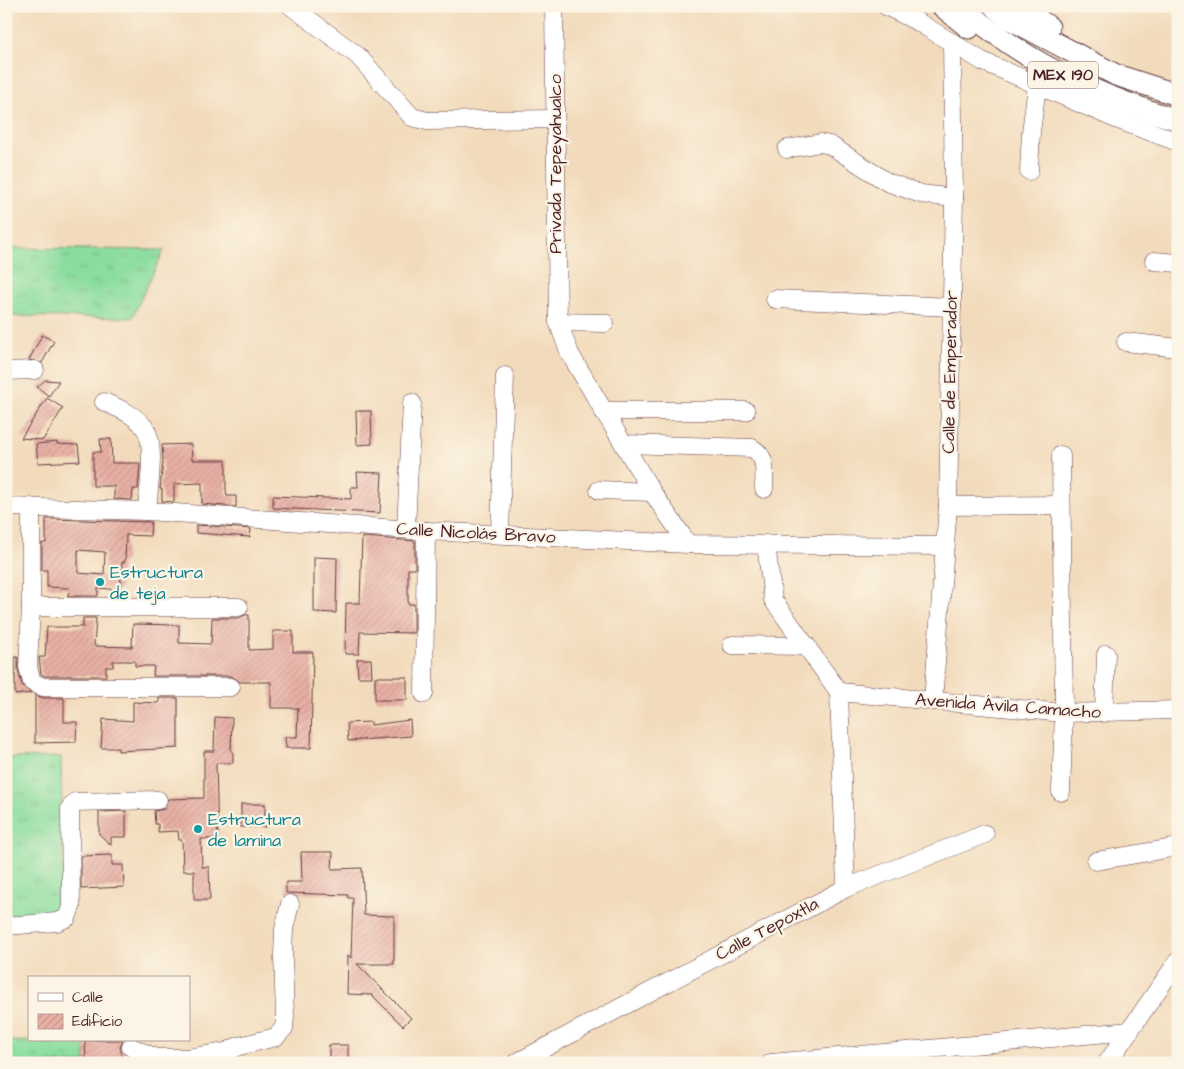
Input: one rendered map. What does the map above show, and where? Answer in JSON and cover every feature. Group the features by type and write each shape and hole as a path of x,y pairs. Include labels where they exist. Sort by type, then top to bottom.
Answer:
{"main road":[{"path":"942,6 988,42 1020,53"},
{"name":"MEX 190","path":"961,6 1020,53 1091,89 1178,120"},
{"name":"MEX 190","path":"994,6 1008,18 1116,75 1178,95"},
{"path":"1020,6 1052,29 1152,75 1178,82"}],"street":[{"path":"291,6 358,56 412,117 427,121 554,119"},
{"name":"Privada Tepeyahualco","path":"554,6 558,322 570,354 652,492 688,544"},
{"path":"890,8 982,61 1116,119 1178,142"},
{"name":"Calle de Emperador","path":"933,701 948,506 954,198 952,42"},
{"path":"1029,171 1030,132 1038,86"},
{"path":"787,149 820,143 830,145 887,182 921,194 954,198"},
{"path":"1154,261 1178,263"},
{"path":"776,299 952,307"},
{"path":"558,322 606,323"},
{"path":"1126,342 1178,348"},
{"path":"6,371 35,370"},
{"path":"500,534 505,376"},
{"path":"104,402 125,411 144,427 151,443 147,511"},
{"path":"406,529 412,403"},
{"path":"604,411 746,411"},
{"path":"624,444 752,448 761,453 764,460 764,490"},
{"path":"1061,455 1064,713 1062,792"},
{"path":"599,490 652,492"},
{"path":"948,506 1061,505"},
{"name":"Calle Nicolás Bravo","path":"6,507 147,511 426,531 688,544 946,546"},
{"path":"32,507 28,667 32,682 43,688 231,687"},
{"path":"424,694 426,531"},
{"path":"766,544 773,600 839,692 846,888"},
{"path":"31,607 239,607"},
{"path":"732,645 807,646"},
{"path":"1104,713 1106,654"},
{"name":"Avenida Ávila Camacho","path":"839,692 1064,713 1178,710"},
{"path":"6,926 57,922 67,918 71,907 70,808 75,802 158,800"},
{"name":"Calle Tepoxtla","path":"516,1063 846,888 985,834"},
{"path":"1096,861 1178,847"},
{"path":"131,1047 156,1058 226,1058 239,1046 276,1037 284,1028 284,929 290,904"},
{"path":"1107,1063 1178,962"},
{"path":"771,1063 1130,1031"}],"green space":[{"path":"6,248 164,250 132,318 6,316"},
{"path":"61,757 64,917 6,918 6,758"},
{"path":"6,1041 85,1042 85,1063 6,1063"}],"building":[{"path":"42,335 54,341 42,363 29,360"},
{"path":"45,380 59,381 49,396 37,387"},
{"path":"47,398 63,408 43,440 21,438"},
{"path":"356,411 371,411 372,444 357,445"},
{"path":"100,439 111,439 112,463 140,463 138,489 133,489 132,500 114,499 114,486 93,486 93,452 101,452"},
{"path":"57,442 57,444 78,445 80,461 38,463 36,444"},
{"path":"191,444 192,460 226,460 227,496 236,496 236,507 202,504 202,483 174,484 174,502 162,501 162,489 160,489 163,462 162,445"},
{"path":"357,472 382,473 380,513 273,508 273,496 351,499 351,487 358,487"},
{"path":"46,519 151,522 150,536 126,535 125,562 122,562 120,590 98,588 98,596 68,596 69,588 47,587 47,570 42,570 42,543 46,543","holes":["78,550 105,552 104,575 78,573"]},
{"path":"196,525 251,529 250,537 196,533"},
{"path":"362,537 415,541 415,569 408,569 408,604 414,604 414,633 360,632 359,654 345,654 346,603 360,603"},
{"path":"314,557 337,558 336,613 314,612"},
{"path":"249,615 249,650 273,649 273,631 293,631 293,652 313,652 311,748 286,748 285,737 297,737 298,708 271,708 271,682 240,682 231,676 153,676 154,666 135,666 135,661 113,661 113,667 106,667 106,676 45,676 41,674 39,657 45,657 47,627 83,627 83,618 96,618 94,646 132,647 133,624 179,625 179,643 211,644 212,618 239,618"},
{"path":"15,657 18,657 18,669 22,685 31,693 15,695"},
{"path":"357,659 371,659 372,677 358,677"},
{"path":"375,677 407,677 407,700 375,700"},
{"path":"35,695 43,698 64,698 64,722 77,722 76,742 35,743"},
{"path":"159,698 178,698 178,748 118,751 118,748 101,748 103,719 133,721 133,702 159,703"},
{"path":"215,717 232,718 231,751 233,751 233,763 216,763 218,839 201,839 202,867 209,867 210,900 194,900 194,871 183,871 182,840 179,840 178,831 158,832 154,811 164,809 168,799 204,798 204,751 214,751"},
{"path":"410,720 411,736 348,741 347,723 371,722 371,725"},
{"path":"241,804 265,804 265,827 241,827"},
{"path":"126,811 126,837 111,837 111,845 99,834 99,812"},
{"path":"301,852 333,852 332,869 362,868 364,915 394,916 394,964 357,964 411,1018 403,1026 372,995 347,994 348,955 351,958 353,898 348,898 348,895 286,893 286,882 302,882"},
{"path":"112,855 112,865 123,865 124,887 81,889 81,856"},
{"path":"85,1042 122,1042 120,1048 124,1061 86,1063"},
{"path":"329,1045 348,1045 348,1063 329,1063"}],"place":[{"name":"Estructura de teja","path":"100,582"},
{"name":"Estructura de lamina","path":"198,829"}]}
